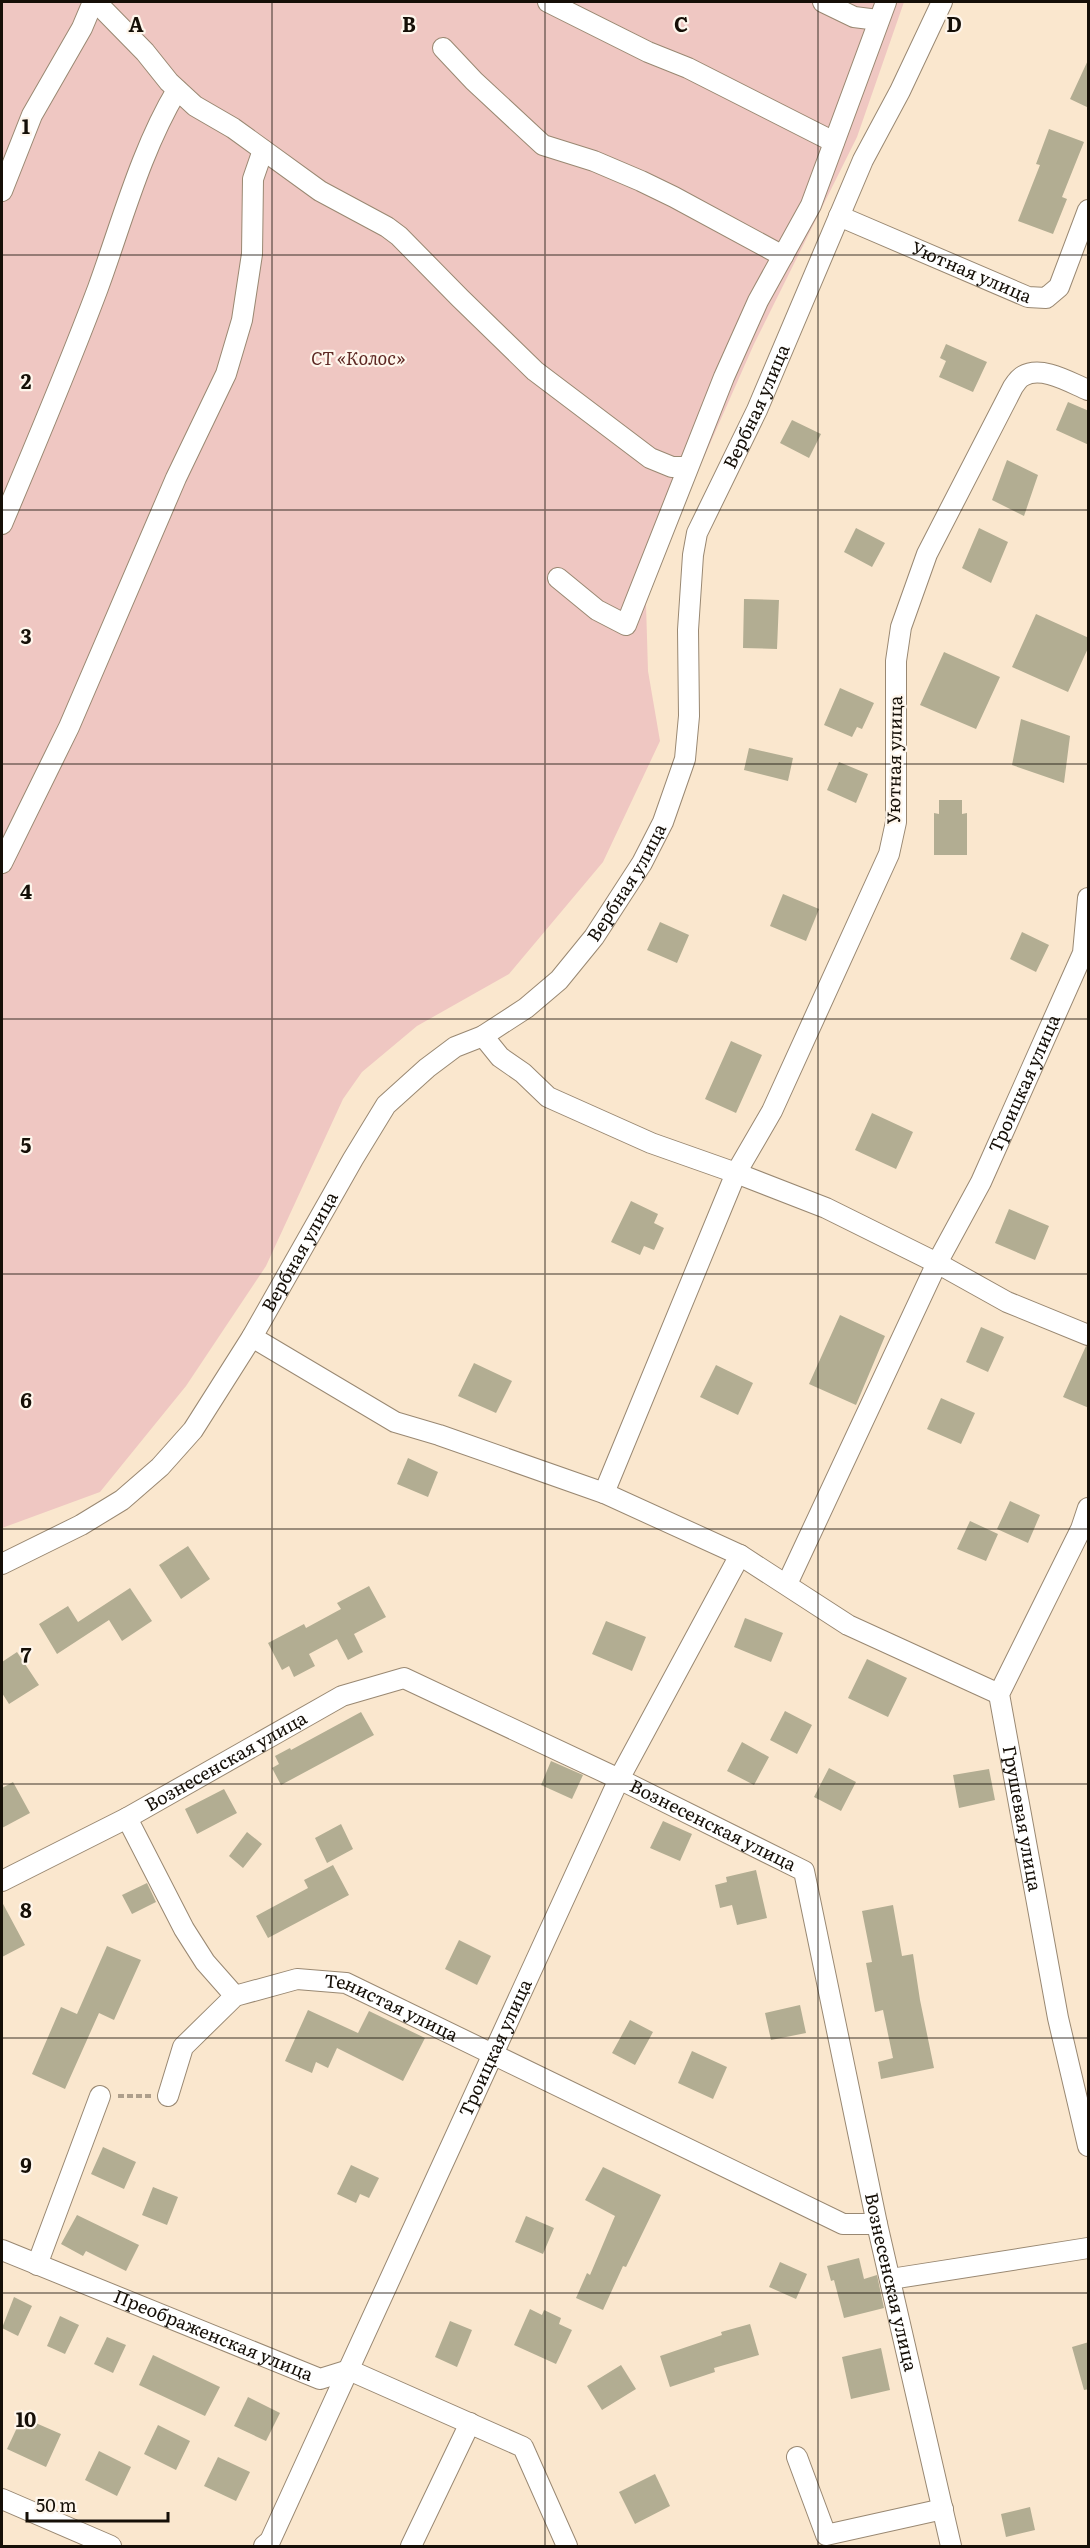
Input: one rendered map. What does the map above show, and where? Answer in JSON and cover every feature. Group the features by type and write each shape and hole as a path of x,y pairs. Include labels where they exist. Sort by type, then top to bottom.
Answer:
{"street":[{"path":"2,191 32,115 82,28 94,2 195,106 233,128 320,191 380,223 399,236 535,371 618,436 662,464 687,467"},
{"path":"548,2 648,52 688,68 834,142"},
{"path":"823,2 854,17 878,20"},
{"path":"558,578 597,610 626,625 687,467 753,311 811,205 886,2"},
{"name":"Вербная улица","path":"2,1564 81,1525 122,1500 160,1467 193,1430 252,1337 386,1105 427,1068 455,1047 483,1036 526,1008 559,980 594,937 642,863 663,822 685,759 689,716 688,630 693,555 697,533 757,410 863,160 900,91 942,2"},
{"path":"443,48 474,81 543,145 594,161 658,189 783,256"},
{"path":"2,525 93,302 139,175 166,108 177,90"},
{"path":"2,862 69,727 176,478 230,364 242,320 252,254 253,179 263,150"},
{"name":"Уютная улица","path":"839,216 1028,297 1046,298 1059,287 1089,210"},
{"name":"Уютная улица","path":"604,1493 735,1173 772,1111 889,854 896,822 896,662 901,627 932,544 1013,387 1023,376 1035,373 1051,374 1089,390"},
{"name":"Троицкая улица","path":"787,1584 937,1263 981,1182 1083,953 1089,898"},
{"path":"483,1036 500,1057 523,1073 548,1097 651,1143 825,1208 937,1263 1007,1302 1089,1335"},
{"path":"252,1337 395,1422 439,1435 604,1493 740,1555 848,1625 999,1694 1081,1529 1089,1508"},
{"name":"Троицкая улица","path":"264,2547 270,2541 619,1779 740,1555"},
{"name":"Вознесенская улица","path":"2,1881 127,1818 342,1696 404,1678 619,1779 804,1871 877,2224 951,2547"},
{"name":"Грушевая улица","path":"999,1694 1058,2018 1089,2146"},
{"path":"127,1818 184,1929 205,1962 235,1996"},
{"name":"Тенистая улица","path":"168,2096 183,2047 235,1996 297,1979 346,1983 843,2224 877,2224"},
{"path":"37,2265 100,2096"},
{"path":"891,2279 1089,2248"},
{"name":"Преображенская улица","path":"2,2250 320,2379 349,2370"},
{"path":"349,2370 523,2446 567,2547"},
{"path":"411,2547 470,2423"},
{"path":"797,2457 826,2535 943,2509"},
{"path":"2,2499 111,2547"}],"path":[{"path":"100,2096 168,2096"}],"green space":[{"name":"СТ «Колос»","path":"2,2 904,2 857,137 754,344 667,541 646,604 648,671 660,741 603,862 509,974 417,1026 362,1072 343,1099 266,1266 186,1386 100,1492 2,1528"}],"building":[{"path":"1089,58 1089,108 1070,99"},
{"path":"1049,129 1084,142 1062,197 1067,199 1053,234 1018,221 1040,165 1036,164"},
{"path":"946,344 987,362 973,392 939,377 946,361 940,358"},
{"path":"1068,402 1089,411 1089,445 1056,430"},
{"path":"792,420 821,434 809,458 780,443"},
{"path":"1007,460 1038,475 1024,516 992,500"},
{"path":"856,528 885,543 872,567 844,552"},
{"path":"979,528 1008,542 991,583 962,568"},
{"path":"744,599 779,600 777,649 743,648"},
{"path":"1036,614 1089,638 1089,646 1068,692 1012,667"},
{"path":"944,652 1000,677 976,729 920,705"},
{"path":"840,688 874,703 862,729 857,727 852,737 824,725"},
{"path":"1021,719 1070,736 1064,783 1012,765"},
{"path":"749,748 793,758 788,781 744,770"},
{"path":"839,762 868,774 856,803 827,790"},
{"path":"939,800 962,800 962,814 967,813 967,855 934,855 934,813 939,814"},
{"path":"783,894 819,909 806,941 770,926"},
{"path":"660,922 689,935 677,963 647,950"},
{"path":"1022,932 1049,945 1036,972 1010,959"},
{"path":"731,1041 762,1055 736,1113 705,1099"},
{"path":"872,1113 913,1132 896,1169 855,1150"},
{"path":"631,1201 658,1214 654,1223 664,1228 654,1250 644,1246 640,1255 611,1242"},
{"path":"1009,1209 1049,1226 1035,1260 995,1243"},
{"path":"840,1315 885,1336 856,1405 809,1384"},
{"path":"981,1327 1004,1337 988,1372 966,1362"},
{"path":"1086,1346 1089,1347 1089,1408 1063,1397"},
{"path":"474,1363 512,1381 496,1413 458,1396"},
{"path":"716,1365 753,1383 738,1415 700,1397"},
{"path":"941,1398 975,1413 961,1444 927,1429"},
{"path":"408,1458 438,1472 428,1497 397,1484"},
{"path":"1010,1501 1040,1515 1028,1543 997,1529"},
{"path":"970,1521 998,1534 986,1561 957,1549"},
{"path":"188,1546 210,1579 181,1599 159,1565"},
{"path":"369,1586 386,1617 354,1634 363,1652 348,1660 337,1639 309,1654 315,1666 294,1677 289,1666 282,1670 268,1643 304,1624 306,1628 341,1609 337,1603"},
{"path":"130,1588 152,1621 122,1641 109,1620 57,1654 39,1624 68,1606 78,1622"},
{"path":"745,1618 783,1633 771,1662 734,1647"},
{"path":"606,1621 646,1637 632,1671 592,1654"},
{"path":"17,1652 39,1685 9,1704 2,1693 2,1662"},
{"path":"867,1659 907,1678 888,1717 848,1698"},
{"path":"785,1711 812,1725 797,1754 770,1740"},
{"path":"361,1712 374,1735 281,1785 272,1768 279,1764 275,1756 290,1748 291,1750"},
{"path":"742,1742 769,1757 754,1785 727,1771"},
{"path":"551,1761 583,1775 572,1799 541,1785"},
{"path":"829,1768 856,1782 841,1811 814,1797"},
{"path":"989,1769 995,1800 959,1808 953,1775"},
{"path":"13,1782 30,1813 2,1828 2,1788"},
{"path":"224,1789 237,1813 197,1834 185,1809"},
{"path":"663,1821 692,1834 680,1861 650,1848"},
{"path":"341,1824 353,1849 327,1863 315,1838"},
{"path":"247,1832 262,1844 243,1868 229,1856"},
{"path":"333,1865 349,1895 268,1938 256,1916 308,1888 304,1880"},
{"path":"756,1870 767,1918 737,1925 732,1905 720,1908 715,1885 727,1882 726,1877"},
{"path":"147,1883 156,1902 132,1914 122,1895"},
{"path":"2,1902 25,1945 2,1957"},
{"path":"893,1905 902,1956 913,1954 934,2068 881,2079 878,2062 893,2058 883,2010 875,2012 866,1963 872,1962 862,1911"},
{"path":"459,1940 491,1956 477,1985 445,1969"},
{"path":"107,1946 141,1960 114,2020 99,2013 65,2089 32,2074 61,2007 77,2014"},
{"path":"800,2005 806,2033 771,2040 765,2013"},
{"path":"308,2010 358,2033 369,2011 425,2038 403,2081 337,2048 328,2068 316,2062 312,2073 285,2061"},
{"path":"630,2020 653,2032 635,2065 612,2053"},
{"path":"692,2051 727,2067 713,2099 678,2083"},
{"path":"103,2147 136,2162 124,2189 91,2174"},
{"path":"351,2165 379,2178 369,2198 360,2194 356,2203 337,2194"},
{"path":"603,2167 661,2195 626,2267 623,2266 603,2310 576,2298 587,2273 590,2275 615,2216 585,2200"},
{"path":"153,2187 178,2197 167,2225 142,2215"},
{"path":"77,2215 139,2245 126,2271 86,2251 83,2256 61,2244"},
{"path":"526,2216 554,2228 543,2254 515,2242"},
{"path":"859,2258 864,2279 877,2275 884,2308 844,2318 834,2280 831,2281 827,2266"},
{"path":"780,2262 807,2274 796,2299 769,2287"},
{"path":"14,2297 32,2306 18,2336 2,2328"},
{"path":"530,2309 542,2315 544,2310 561,2318 559,2324 572,2330 556,2364 514,2345"},
{"path":"60,2316 79,2325 65,2354 47,2346"},
{"path":"450,2321 472,2330 457,2367 435,2357"},
{"path":"750,2324 759,2355 714,2368 715,2372 670,2387 660,2356 722,2335 721,2332"},
{"path":"107,2337 126,2345 113,2373 94,2364"},
{"path":"1089,2342 1089,2389 1084,2390 1072,2347"},
{"path":"881,2348 890,2390 851,2399 842,2357"},
{"path":"153,2355 220,2387 205,2416 139,2385"},
{"path":"621,2365 636,2389 602,2410 587,2386"},
{"path":"248,2397 280,2413 266,2441 234,2426"},
{"path":"22,2417 61,2434 46,2467 7,2449"},
{"path":"158,2425 190,2441 176,2470 144,2454"},
{"path":"99,2451 131,2467 117,2496 85,2480"},
{"path":"218,2457 250,2472 236,2501 204,2486"},
{"path":"655,2474 670,2506 635,2524 619,2492"},
{"path":"1030,2507 1035,2530 1006,2537 1001,2514"}]}
